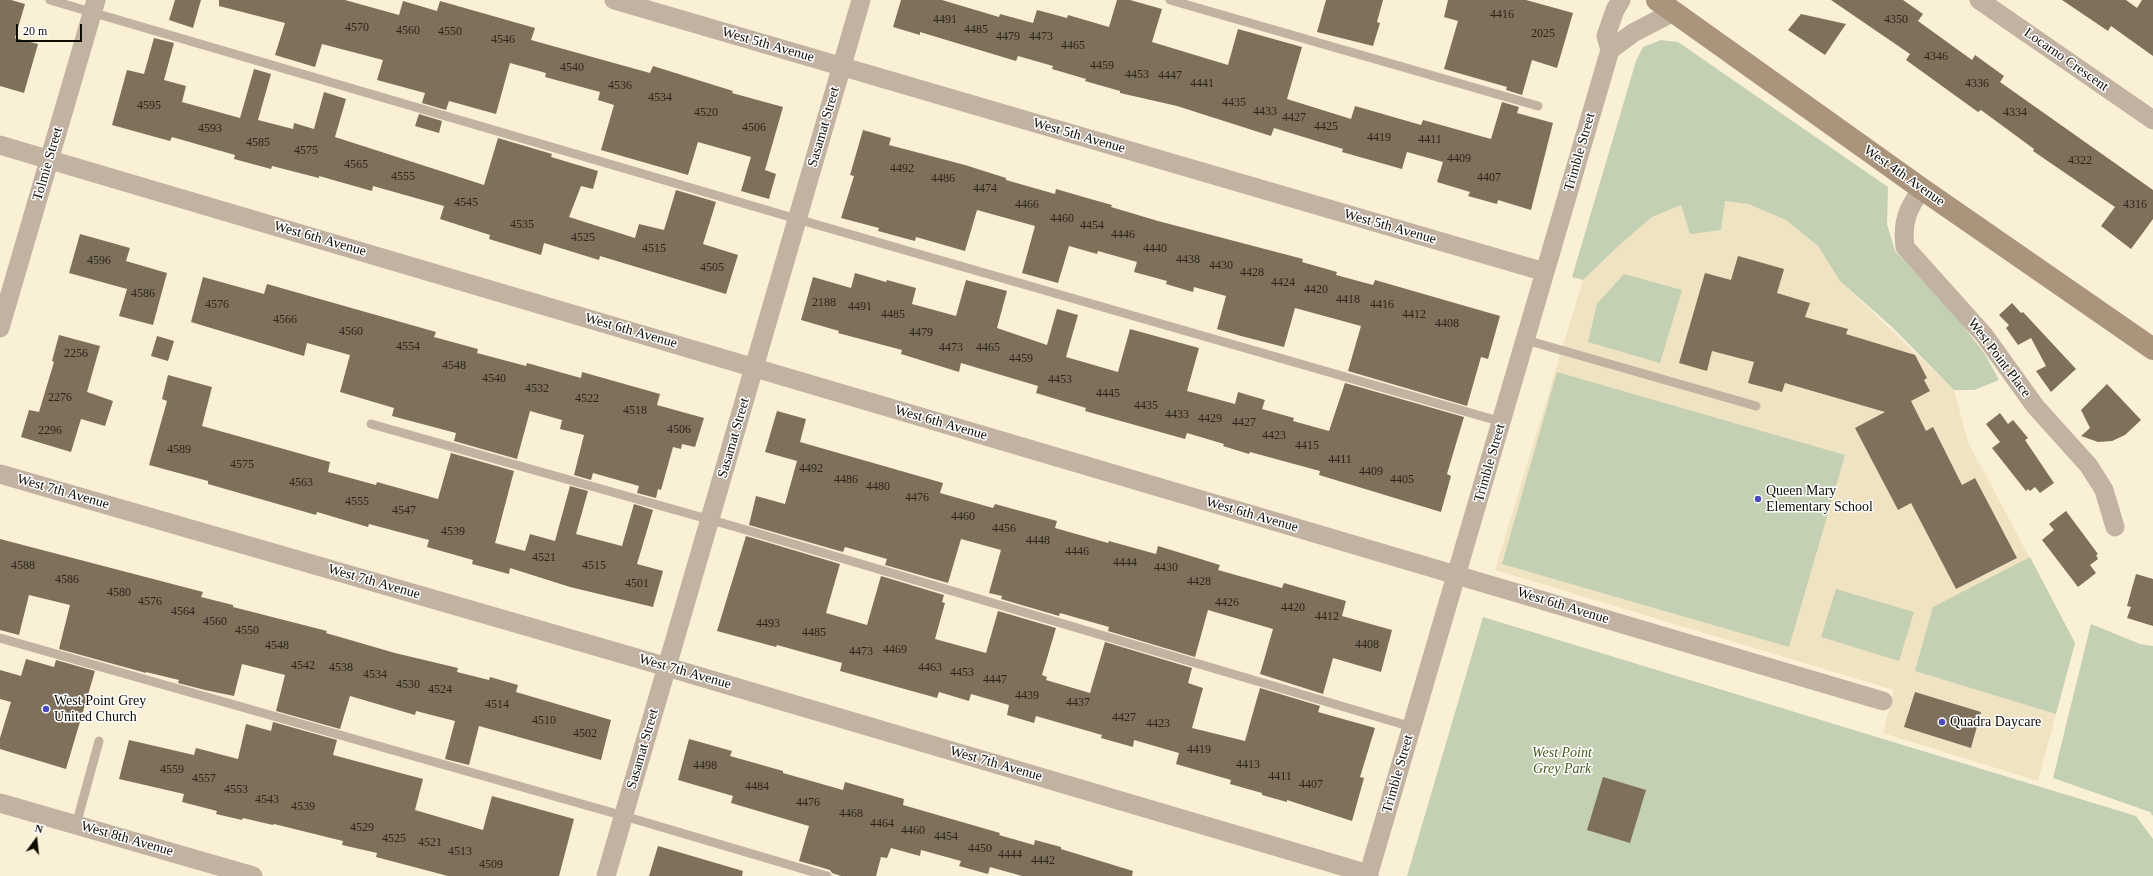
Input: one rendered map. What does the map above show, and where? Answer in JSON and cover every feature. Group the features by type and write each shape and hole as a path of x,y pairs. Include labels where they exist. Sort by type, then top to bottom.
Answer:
{"main road":[{"name":"West 4th Avenue","path":"1665,6 1922,189 2153,349"}],"street":[{"name":"West 5th Avenue","path":"614,0 1545,272"},
{"name":"Sasamat Street","path":"606,876 861,0"},
{"name":"Trimble Street","path":"1368,875 1610,50 1606,36 1615,10 1621,0"},
{"name":"Locarno Crescent","path":"1979,0 2153,120"},
{"name":"Tolmie Street","path":"1,318 94,6"},
{"path":"1610,50 1665,6"},
{"name":"West 6th Avenue","path":"0,145 1883,701"},
{"name":"West Point Place","path":"1922,189 1910,204 1904,235 1905,247 1984,335 2035,406 2089,466 2104,490 2115,527"},
{"name":"West 7th Avenue","path":"0,474 667,667 1368,875"},
{"name":"West 8th Avenue","path":"0,803 253,876"}],"lane":[{"path":"50,0 94,6 798,219 1502,422"},
{"path":"1170,0 1538,106"},
{"path":"1526,340 1756,406"},
{"path":"371,424 710,520 1412,727"},
{"path":"0,638 624,816 827,876"},
{"path":"76,825 100,741"}],"shaded area":[{"name":"Queen Mary Elementary School","path":"1734,201 1748,204 1786,220 1818,246 1840,281 1954,390 1968,442 2075,643 2038,781 1883,733 1894,690 1495,570 1583,280 1614,249 1652,217 1681,205"}],"green space":[{"path":"1661,40 1678,42 1888,187 1887,224 1895,251 1950,309 1985,354 1999,380 1974,390 1954,390 1892,327 1840,281 1818,246 1786,220 1748,204 1725,201 1721,230 1690,234 1681,205 1652,217 1615,249 1583,280 1572,277 1636,61 1643,47"},
{"path":"1624,274 1682,290 1660,363 1588,342 1597,304"},
{"path":"1557,372 1845,455 1789,647 1502,564"},
{"path":"2030,557 2075,643 2056,714 1915,671 1933,607"},
{"path":"1836,589 1914,612 1899,661 1821,637"},
{"name":"West Point Grey Park","path":"1483,617 2136,816 2153,839 2153,876 1407,876"},
{"path":"2091,624 2140,644 2153,646 2153,816 2150,812 2053,778"}],"building":[{"path":"0,0 11,0 25,4 15,38 38,44 24,93 0,86"},
{"path":"175,0 201,0 193,28 169,20"},
{"path":"219,0 345,0 399,15 403,1 437,11 440,1 535,28 531,40 650,73 653,66 733,91 732,93 783,107 765,170 776,174 769,199 741,191 751,157 698,142 688,175 601,150 614,105 598,100 600,92 545,77 546,73 510,63 496,114 449,101 446,110 422,103 425,93 377,80 383,60 322,44 315,67 275,55 285,23 219,6"},
{"path":"901,0 942,0 999,17 1000,14 1033,23 1037,10 1067,18 1068,15 1109,27 1117,0 1130,0 1162,9 1152,42 1228,65 1238,29 1302,47 1287,99 1351,119 1355,106 1421,125 1423,120 1491,139 1502,102 1519,107 1517,113 1553,123 1531,210 1498,200 1497,204 1468,196 1470,192 1437,182 1443,162 1407,152 1402,169 1342,152 1343,149 1274,128 1271,136 1177,106 1120,93 1120,91 1085,81 1086,79 1052,69 1053,66 1018,56 1016,61 920,32 920,35 893,27"},
{"path":"1326,0 1383,0 1377,22 1380,23 1373,46 1317,32"},
{"path":"1448,0 1526,0 1573,13 1557,68 1532,60 1522,95 1506,90 1507,87 1444,69 1458,21 1444,17"},
{"path":"1831,0 1903,0 1923,14 1918,21 1972,60 1975,55 2004,76 2000,82 2153,190 2153,219 2131,249 2101,226 2115,207 2033,151 2034,149 1981,110 1978,112 1906,60 1910,54"},
{"path":"2062,0 2126,0 2137,8 2142,0 2153,0 2153,56 2111,26 2108,31"},
{"path":"1801,14 1846,24 1825,55 1788,30"},
{"path":"154,38 174,43 164,80 186,86 182,102 240,118 254,69 271,74 258,120 293,129 294,123 314,129 324,92 346,99 335,137 484,185 498,138 552,154 551,157 598,171 593,189 581,186 569,217 635,238 639,224 664,230 676,190 716,202 703,244 738,255 726,294 600,256 599,260 544,243 541,255 489,239 490,235 440,219 444,206 373,186 372,191 319,176 319,178 272,166 271,169 234,159 235,155 172,137 170,141 112,125 127,70 144,74"},
{"path":"419,114 442,121 439,133 415,126"},
{"path":"863,130 891,138 889,145 965,165 1006,178 1006,180 1055,194 1056,189 1112,205 1111,207 1158,221 1303,259 1302,262 1337,272 1336,275 1373,285 1375,280 1500,316 1488,359 1481,357 1467,406 1348,371 1361,326 1295,308 1284,347 1241,336 1217,329 1226,296 1194,287 1193,292 1166,284 1167,281 1134,272 1137,262 1098,251 1097,254 1069,246 1058,283 1022,273 1035,226 977,210 965,251 916,237 915,241 878,231 879,228 841,218 854,176 850,175"},
{"path":"80,234 130,248 126,261 167,273 153,325 119,316 127,289 69,273"},
{"path":"1738,256 1784,269 1777,293 1810,303 1805,317 1848,329 1846,334 1915,355 1927,378 1924,380 1930,391 1911,401 1926,431 1933,427 1962,485 1975,478 2017,558 1956,589 1911,503 1898,510 1855,428 1885,412 1785,383 1782,392 1748,383 1754,362 1712,351 1707,371 1679,363 1705,273 1731,280"},
{"path":"855,273 886,282 887,280 916,288 912,304 956,316 966,280 1007,291 997,328 1047,345 1057,309 1078,315 1066,357 1118,372 1130,329 1199,348 1187,391 1235,404 1238,392 1265,400 1262,409 1294,418 1293,421 1329,431 1345,383 1464,417 1447,474 1451,476 1441,512 1319,475 1320,471 1250,452 1249,454 1223,446 1224,444 1187,433 1185,439 1085,411 1086,408 1036,393 1038,386 961,363 959,372 901,354 902,350 838,333 839,331 801,320 813,277 851,288"},
{"path":"203,277 264,294 267,284 436,332 434,337 478,349 477,353 526,366 527,363 581,378 582,372 660,394 657,405 704,418 695,447 682,444 681,449 673,447 661,490 658,489 656,498 637,493 639,486 593,473 591,480 574,475 584,435 560,429 562,420 530,411 517,459 454,441 456,433 392,416 394,408 340,392 350,355 307,343 304,356 191,322"},
{"path":"2012,303 2021,313 2023,312 2076,369 2051,392 2036,371 2046,366 2031,338 2018,345 2006,328 2009,325 1999,315"},
{"path":"59,335 100,346 87,392 113,401 105,426 81,419 71,452 21,437 29,410 39,412 54,362 52,361"},
{"path":"157,336 174,341 168,361 151,356"},
{"path":"168,375 212,387 202,426 330,462 328,472 376,485 377,482 438,499 451,453 514,471 495,543 525,551 530,534 555,541 570,486 588,491 576,534 622,546 634,504 653,510 637,564 663,571 653,607 570,587 510,568 509,574 472,564 473,560 427,547 429,540 369,524 368,527 317,512 316,515 208,484 208,481 149,465 167,401 162,399"},
{"path":"2107,384 2141,420 2125,435 2112,441 2098,442 2081,436 2090,428 2081,410"},
{"path":"777,411 806,419 800,442 943,483 940,493 993,508 995,504 1057,521 1055,528 1108,543 1109,541 1156,554 1158,546 1220,565 1218,570 1282,588 1284,583 1346,601 1342,616 1392,630 1381,672 1333,658 1323,694 1260,674 1273,629 1208,610 1195,657 1108,631 1109,627 1060,613 1059,616 1001,599 1002,596 989,593 1001,550 961,539 948,583 885,565 887,559 845,547 843,552 749,525 756,496 785,504 797,461 765,452"},
{"path":"2000,413 2008,424 2013,420 2028,438 2025,440 2054,483 2040,493 2035,487 2030,491 2028,489 2026,491 1992,448 2000,442 1986,424"},
{"path":"2066,511 2098,554 2096,555 2098,559 2090,565 2096,573 2078,587 2042,540 2054,530 2049,524"},
{"path":"746,536 840,564 826,613 867,625 881,576 944,595 942,602 945,603 935,639 986,653 998,611 1056,628 1042,675 1047,677 1046,680 1090,693 1105,642 1192,668 1188,683 1203,688 1192,728 1245,741 1260,688 1320,706 1318,712 1375,728 1360,777 1364,778 1352,821 1287,800 1287,802 1262,795 1262,793 1230,784 1231,780 1176,764 1179,753 1134,740 1133,747 1101,738 1102,735 1036,716 1034,723 1007,715 1009,705 971,694 969,701 939,692 937,698 840,671 842,663 777,645 776,647 717,631"},
{"path":"0,539 203,592 201,597 233,605 233,607 327,631 326,633 395,653 458,668 457,672 489,680 490,677 518,685 516,692 611,720 601,760 479,726 469,765 445,759 455,721 416,711 415,715 350,696 340,729 276,711 285,675 242,664 234,696 178,683 179,680 146,673 59,649 70,605 29,595 19,635 0,630"},
{"path":"2136,574 2153,579 2153,626 2127,618 2131,607 2127,606"},
{"name":"West Point Grey United Church","path":"26,659 54,667 56,660 95,671 66,769 0,749 0,738 11,702 0,699 0,670 21,676"},
{"name":"Quadra Daycare","path":"1915,692 1981,712 1971,748 1904,727"},
{"path":"273,722 337,740 333,755 423,779 415,810 483,830 492,796 574,819 559,876 448,876 376,857 377,853 342,845 343,841 274,824 243,818 242,820 216,814 217,811 182,802 184,794 119,779 129,740 194,755 196,748 238,759 246,724 271,731"},
{"path":"689,739 732,751 730,756 783,771 783,773 843,790 845,782 904,799 903,805 1000,833 999,835 1034,845 1035,840 1061,847 1061,849 1133,871 1132,876 1022,876 990,867 988,874 959,866 961,861 921,850 920,856 891,848 887,858 881,857 876,876 841,876 832,873 830,870 799,861 809,826 731,803 733,796 678,780"},
{"path":"1603,777 1646,790 1630,843 1587,830"},
{"path":"658,846 743,871 742,876 649,876"}],"place":[{"name":"Queen Mary Elementary School","path":"1758,499"},
{"name":"West Point Grey United Church","path":"46,709"},
{"name":"Quadra Daycare","path":"1942,722"}]}
